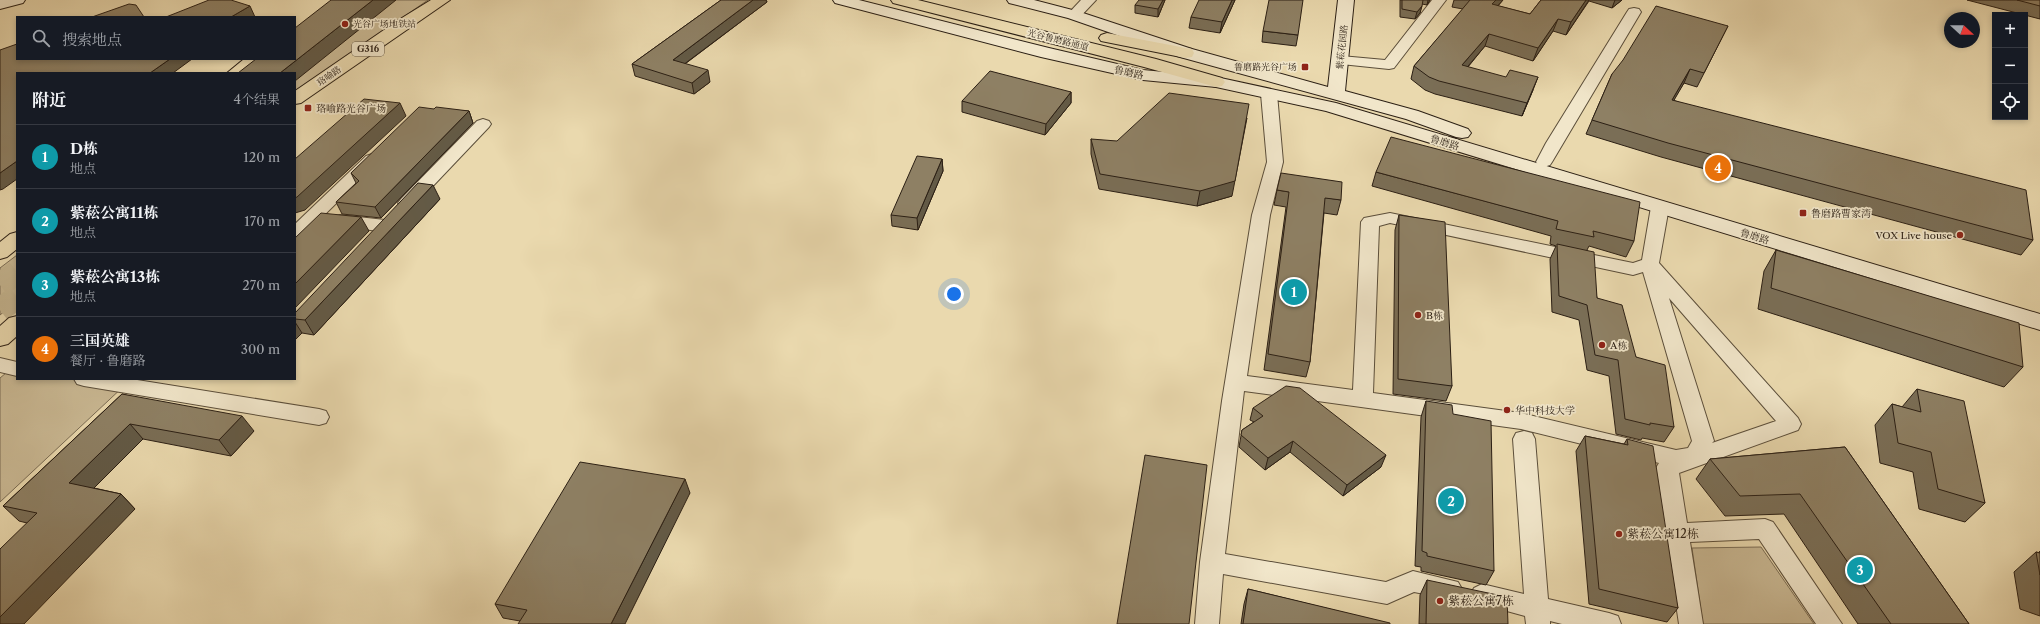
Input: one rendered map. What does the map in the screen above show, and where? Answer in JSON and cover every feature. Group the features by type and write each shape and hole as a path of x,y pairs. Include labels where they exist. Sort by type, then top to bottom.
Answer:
{"main road":[{"path":"0,4 17,0"},
{"name":"珞喻路","path":"296,98 403,24 442,0"},
{"name":"鲁磨路","path":"841,0 1143,76 1216,82 1330,107 2040,322"},
{"name":"光谷鲁磨路通道","path":"899,0 1150,63 1216,82"},
{"name":"光谷鲁磨路通道","path":"955,0 1113,40 1186,53"},
{"name":"鲁磨路","path":"1015,0 1074,15 1186,53 1412,114 1544,162 2040,311"},
{"name":"紫菘花园路","path":"1336,93 1341,60 1346,0"},
{"path":"237,72 254,60"},
{"path":"0,252 16,240"},
{"path":"0,338 16,325"}],"street":[{"path":"1074,15 1089,0"},
{"path":"1341,60 1389,65 1439,0"},
{"path":"1544,162 1554,143 1634,12"},
{"path":"1207,624 1212,562 1232,401 1261,215 1275,162 1269,94"},
{"path":"369,243 484,124"},
{"path":"296,232 303,217 382,149"},
{"path":"1236,382 1521,421 1676,459 1695,455 1703,441 1650,264 1660,207"},
{"path":"303,217 385,226"},
{"path":"1363,399 1370,222 1390,218 1633,269 1650,264"},
{"path":"1650,264 1791,424 1667,468 1691,624"},
{"path":"0,365 16,369"},
{"path":"90,380 319,417"},
{"path":"1524,439 1538,616"},
{"path":"1677,533 1765,529 1830,624"},
{"path":"1212,562 1387,593 1413,581 1538,616 1609,624"}],"shaded area":[{"path":"343,0 428,0 296,91 296,72 252,72 296,60 296,58"},
{"path":"16,256 16,302 0,315 0,268"},
{"path":"12,368 16,369 16,380 91,380 125,385 0,502 0,378"},
{"path":"1761,547 1814,624 1703,624 1692,548"}],"building":[{"path":"209,0 231,0 250,6 233,16 169,16"},
{"path":"331,0 373,0 281,72 239,72 255,60 296,60 296,27"},
{"path":"721,0 753,0 673,60 708,70 692,83 632,64"},
{"path":"1139,0 1163,0 1158,9 1135,5"},
{"path":"1199,0 1232,0 1222,22 1191,17"},
{"path":"1269,0 1303,0 1298,35 1263,31"},
{"path":"1402,0 1423,0 1422,6 1417,12 1402,9"},
{"path":"1470,0 1496,0 1492,4 1530,14 1541,0 1586,0 1571,22 1558,19 1538,48 1489,34 1462,65 1506,77 1510,70 1538,77 1527,103 1439,81 1429,77 1414,66"},
{"path":"2017,0 2040,0 2040,6"},
{"path":"129,4 136,5 143,16 95,16"},
{"path":"1656,6 1728,26 1704,73 1690,69 1672,100 2026,190 2033,240 1668,143 1592,120 1612,74 1623,60"},
{"path":"16,44 16,60 169,60 151,72 16,72 16,162 0,173 0,50"},
{"path":"990,71 1071,92 1046,124 962,101"},
{"path":"1169,93 1249,104 1235,181 1200,191 1100,174 1091,139 1117,141"},
{"path":"364,99 400,103 296,198 296,158"},
{"path":"419,107 434,109 436,107 469,111 375,207 336,202 359,181 351,173"},
{"path":"1391,137 1640,202 1634,241 1593,231 1594,237 1556,229 1558,221 1376,172"},
{"path":"917,156 942,159 917,218 891,215"},
{"path":"1281,173 1342,182 1341,200 1325,198 1310,362 1268,354 1289,192 1277,190"},
{"path":"418,183 433,185 305,320 296,319 296,312"},
{"path":"321,213 361,217 296,283 296,237"},
{"name":"B栋","path":"1399,215 1445,222 1452,386 1398,379"},
{"path":"1557,244 1594,252 1597,298 1622,305 1636,357 1665,365 1674,427 1650,423 1650,425 1625,419 1618,360 1595,355 1587,305 1559,296"},
{"path":"1776,250 2019,323 2023,367 1771,288"},
{"path":"1286,386 1300,388 1386,455 1347,485 1293,441 1268,458 1241,435 1242,430 1263,416 1253,408"},
{"path":"1917,389 1964,401 1985,503 1938,489 1931,452 1898,443 1892,404 1921,412"},
{"path":"122,394 242,416 219,440 130,424 69,483 121,494 0,617 0,549 37,513 3,506"},
{"path":"1426,401 1452,405 1453,414 1491,421 1494,571 1427,556 1427,553 1422,551"},
{"name":"紫菘公寓12栋","path":"1585,436 1628,445 1627,439 1653,446 1678,608 1599,589"},
{"path":"1845,447 1969,624 1891,624 1800,494 1740,496 1710,459"},
{"path":"1145,455 1207,465 1189,624 1117,624"},
{"path":"580,462 685,479 611,624 518,624 527,610 495,604"},
{"path":"2036,552 2040,553 2040,575"},
{"path":"1427,580 1507,597 1508,624 1426,624"},
{"path":"1248,589 1390,623 1390,624 1243,624"}],"tunnel":[{"path":"0,285 16,273"},
{"path":"0,310 16,298"}],"place":[{"name":"光谷广场地铁站","path":"345,24"},
{"name":"鲁磨路光谷广场","path":"1305,67"},
{"name":"珞喻路光谷广场","path":"308,108"},
{"name":"三国英雄","path":"1718,168"},
{"name":"鲁磨路曹家湾","path":"1803,213"},
{"name":"VOX Live house","path":"1960,235"},
{"name":"D栋","path":"1294,292"},
{"name":"B栋","path":"1418,315"},
{"name":"A栋","path":"1602,345"},
{"name":"华中科技大学","path":"1507,410"},
{"name":"紫菘公寓11栋","path":"1451,501"},
{"name":"紫菘公寓12栋","path":"1619,534"},
{"name":"紫菘公寓13栋","path":"1860,570"},
{"name":"紫菘公寓7栋","path":"1440,601"}]}
